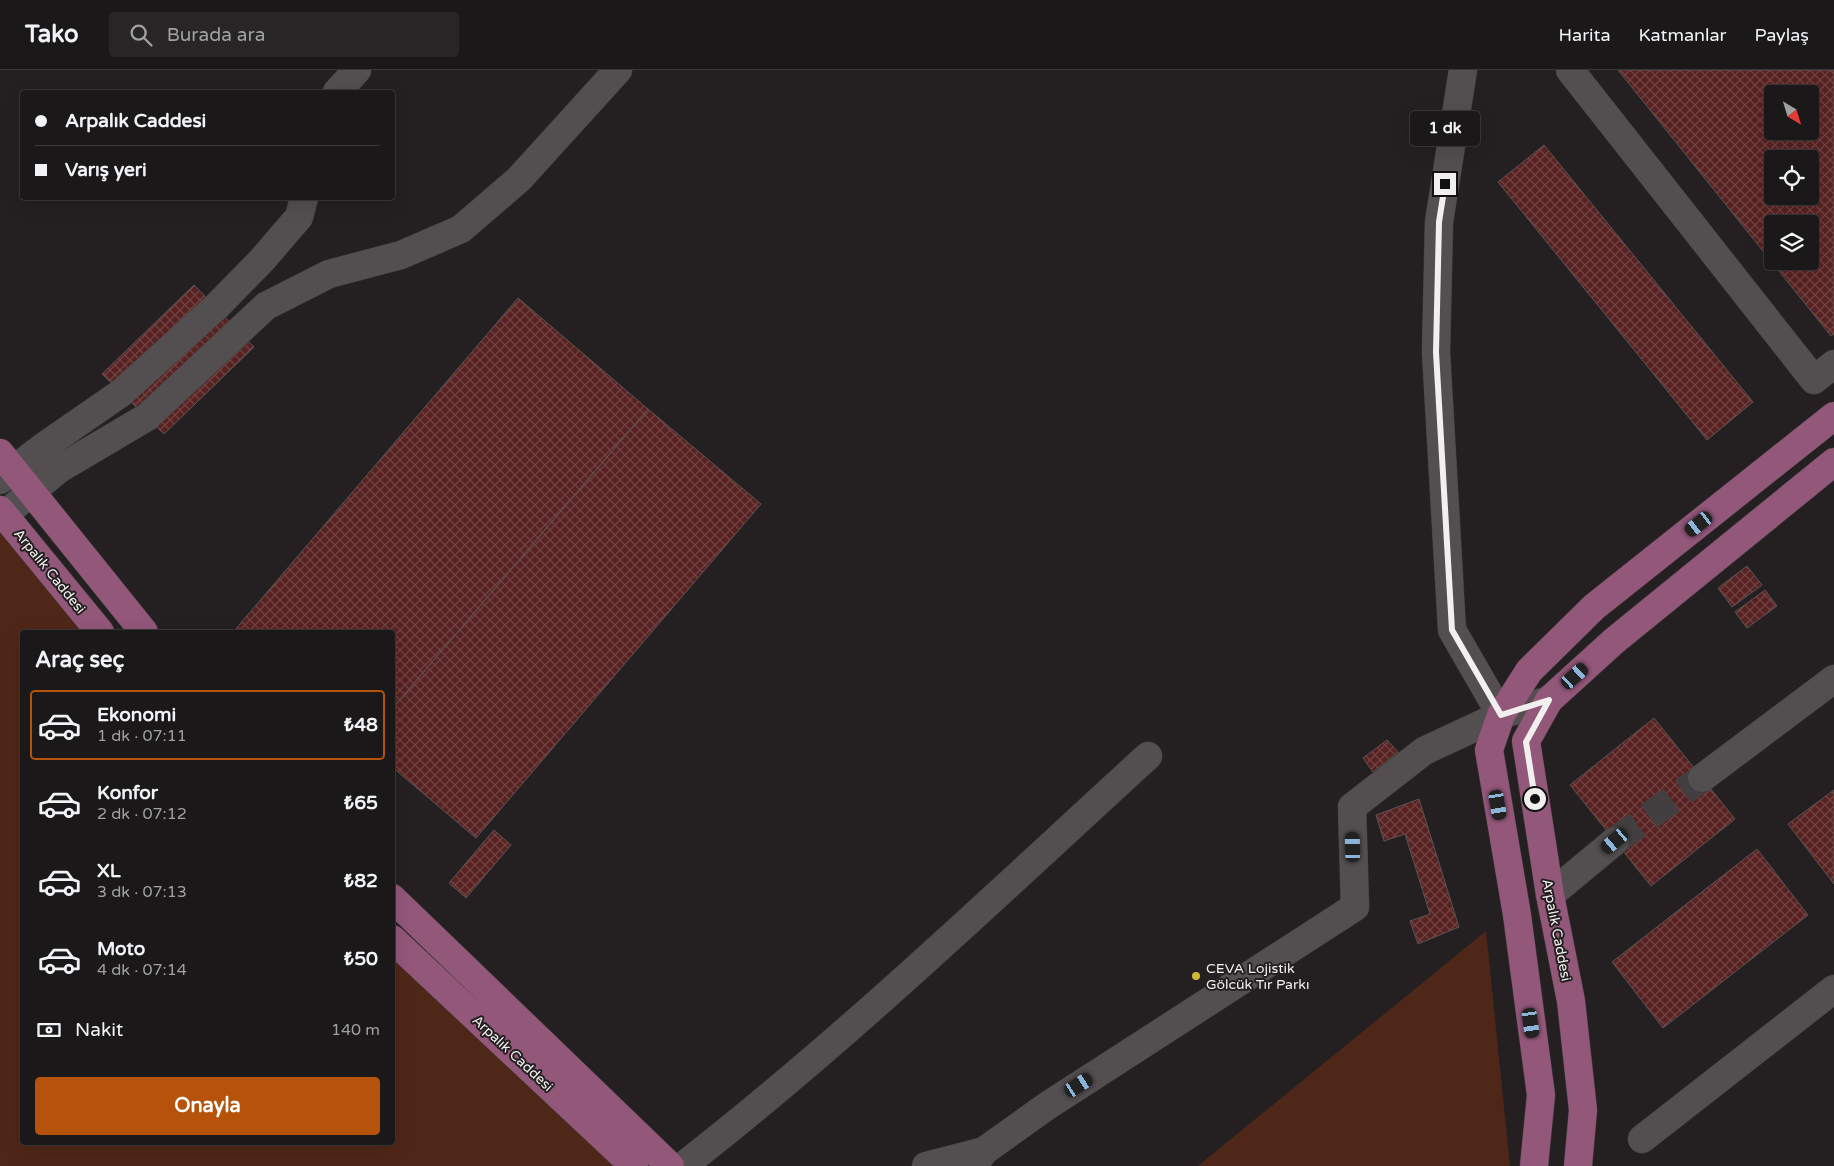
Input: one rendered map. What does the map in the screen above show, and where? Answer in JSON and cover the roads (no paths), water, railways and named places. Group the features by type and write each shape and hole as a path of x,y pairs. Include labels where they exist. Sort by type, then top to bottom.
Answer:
{"main road":[{"path":"1534,1166 1541,1095 1517,915 1489,750 1501,715 1529,671 1594,607 1834,416"},
{"name":"Arpalık Caddesi","path":"1578,1166 1583,1110 1571,1000 1550,895 1526,742 1549,700 1614,641 1834,462"},
{"path":"4,468 32,493 142,630"},
{"name":"Arpalık Caddesi","path":"2,512 98,630"},
{"path":"395,901 670,1166"},
{"name":"Arpalık Caddesi","path":"395,942 634,1166"}],"street":[{"path":"339,90 357,70"},
{"path":"2,512 32,493 59,469 147,417 266,306 328,274 401,255 462,229 519,179 618,70"},
{"path":"1463,70 1439,222 1436,343 1451,620 1452,630 1501,715"},
{"path":"1570,70 1814,380 1834,364"},
{"path":"4,468 122,392 216,307 262,260 299,217 303,200"},
{"path":"1702,778 1834,679"},
{"path":"926,1166 979,1158 1047,1106 1355,907 1352,807 1424,751 1501,715 1549,700"},
{"path":"683,1166 792,1078 883,998 1148,756"},
{"path":"1550,895 1615,841"},
{"path":"1642,1139 1834,989"}],"tunnel":[{"path":"1615,841 1702,778"}],"place":[{"name":"CEVA Lojistik Gölcük Tır Parkı","path":"1196,976"}]}
